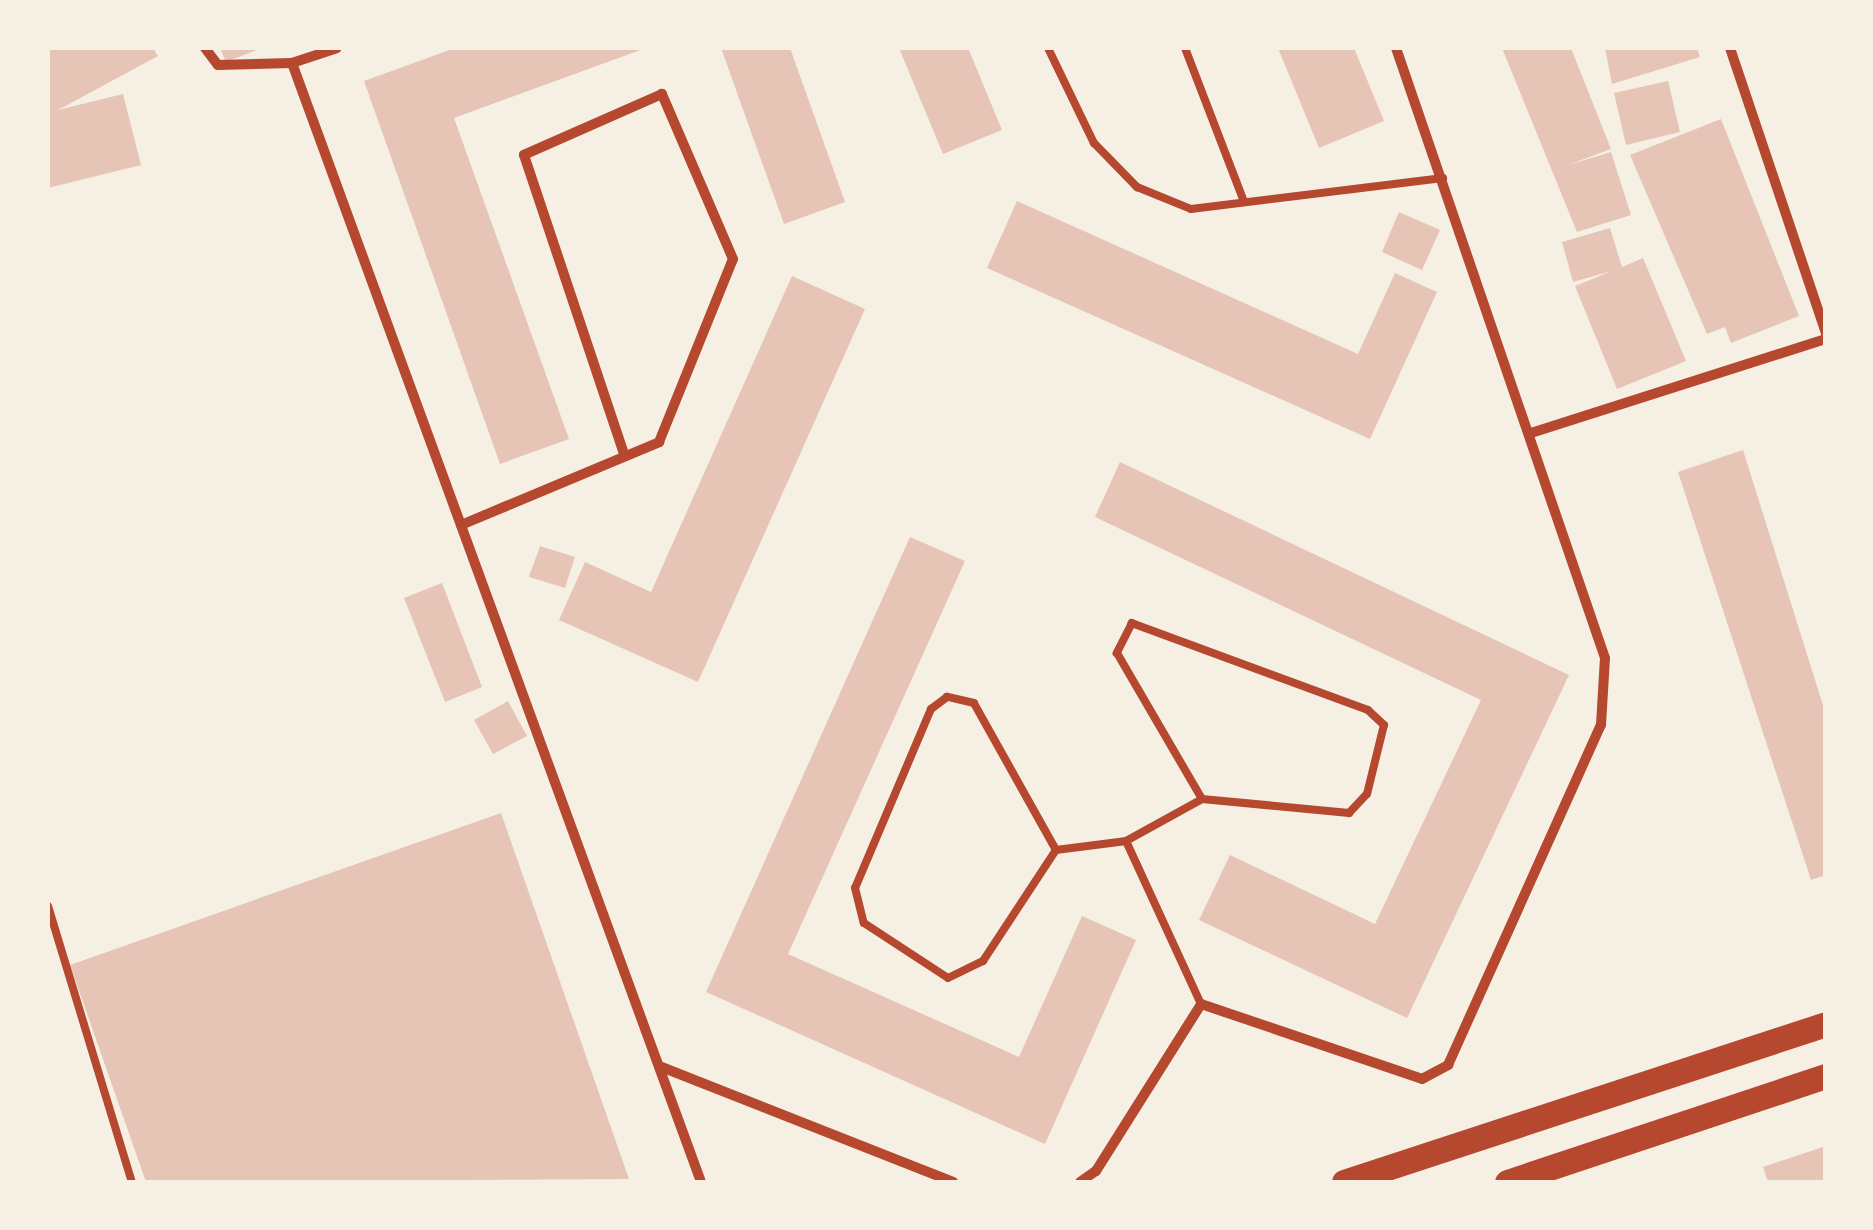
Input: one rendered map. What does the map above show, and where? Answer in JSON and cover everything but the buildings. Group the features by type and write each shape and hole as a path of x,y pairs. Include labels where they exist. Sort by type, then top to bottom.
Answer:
{"main road":[{"path":"1344,1182 1826,1024"},
{"path":"1507,1182 1826,1076"}],"street":[{"path":"205,48 218,65 292,64 336,48"},
{"path":"1080,1182 1096,1171 1200,1004 1422,1078 1464,1042 1601,725 1605,658 1531,432 1396,48"},
{"path":"1531,432 1826,336 1730,48"},
{"path":"292,64 701,1182"},
{"path":"461,525 626,456 658,442 733,260 662,94 524,155 626,456"},
{"path":"660,1066 953,1182"}],"lane":[{"path":"1048,48 1094,143 1137,188 1192,208 1443,178"},
{"path":"1185,48 1244,202"},
{"path":"1056,850 974,703 947,698 931,709 855,888 864,923 948,978 983,961 1056,850 1126,841 1202,799 1350,812 1367,794 1384,725 1368,710 1132,624 1116,653 1202,799"},
{"path":"1126,841 1200,1004"},
{"path":"48,906 132,1182"}]}
